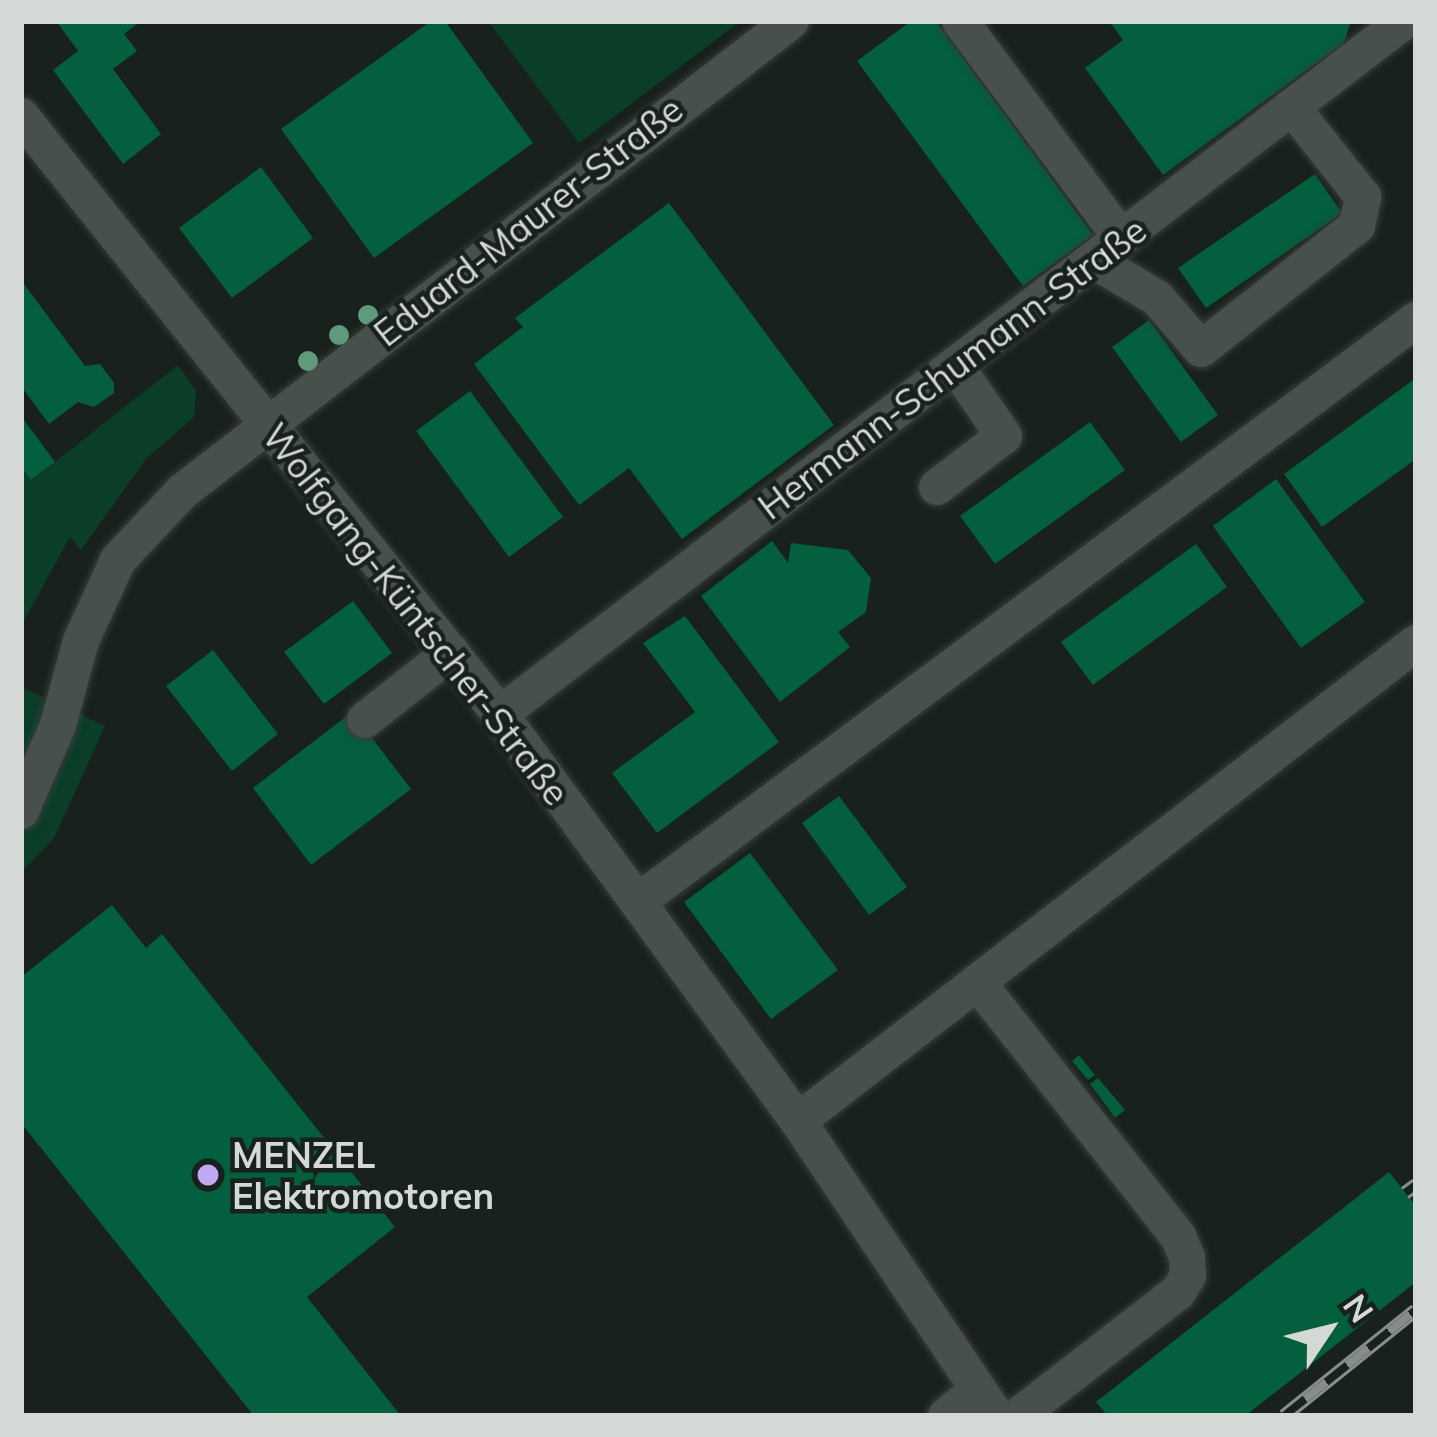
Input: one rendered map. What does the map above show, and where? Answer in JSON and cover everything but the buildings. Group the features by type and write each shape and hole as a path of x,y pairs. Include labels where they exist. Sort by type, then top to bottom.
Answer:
{"street":[{"name":"Eduard-Maurer-Straße","path":"21,811 58,725 81,641 118,560 182,491 791,21"},
{"path":"960,21 1107,249 1201,349 1357,226 1363,197 1292,107"},
{"name":"Hermann-Schumann-Straße","path":"500,714 1404,21"},
{"name":"Wolfgang-Küntscher-Straße","path":"21,116 500,714 798,1121 987,1403"},
{"path":"639,901 1416,320"},
{"path":"937,487 1004,436 955,365"},
{"path":"798,1121 1416,643"},
{"path":"365,720 451,652"},
{"path":"978,983 1178,1236 1187,1257 1188,1276 1178,1292 1018,1416"},
{"path":"946,1416 987,1403"}],"green space":[{"path":"488,21 741,21 579,143"},
{"path":"178,365 196,391 194,417 145,460 81,550 70,537 21,626 21,467 32,480"},
{"path":"21,687 105,726 54,838 21,872"}],"railway":[{"path":"1405,1193 1416,1185"},
{"path":"1284,1416 1416,1310"}],"place":[{"name":"MENZEL Elektromotoren","path":"208,1175"}]}
